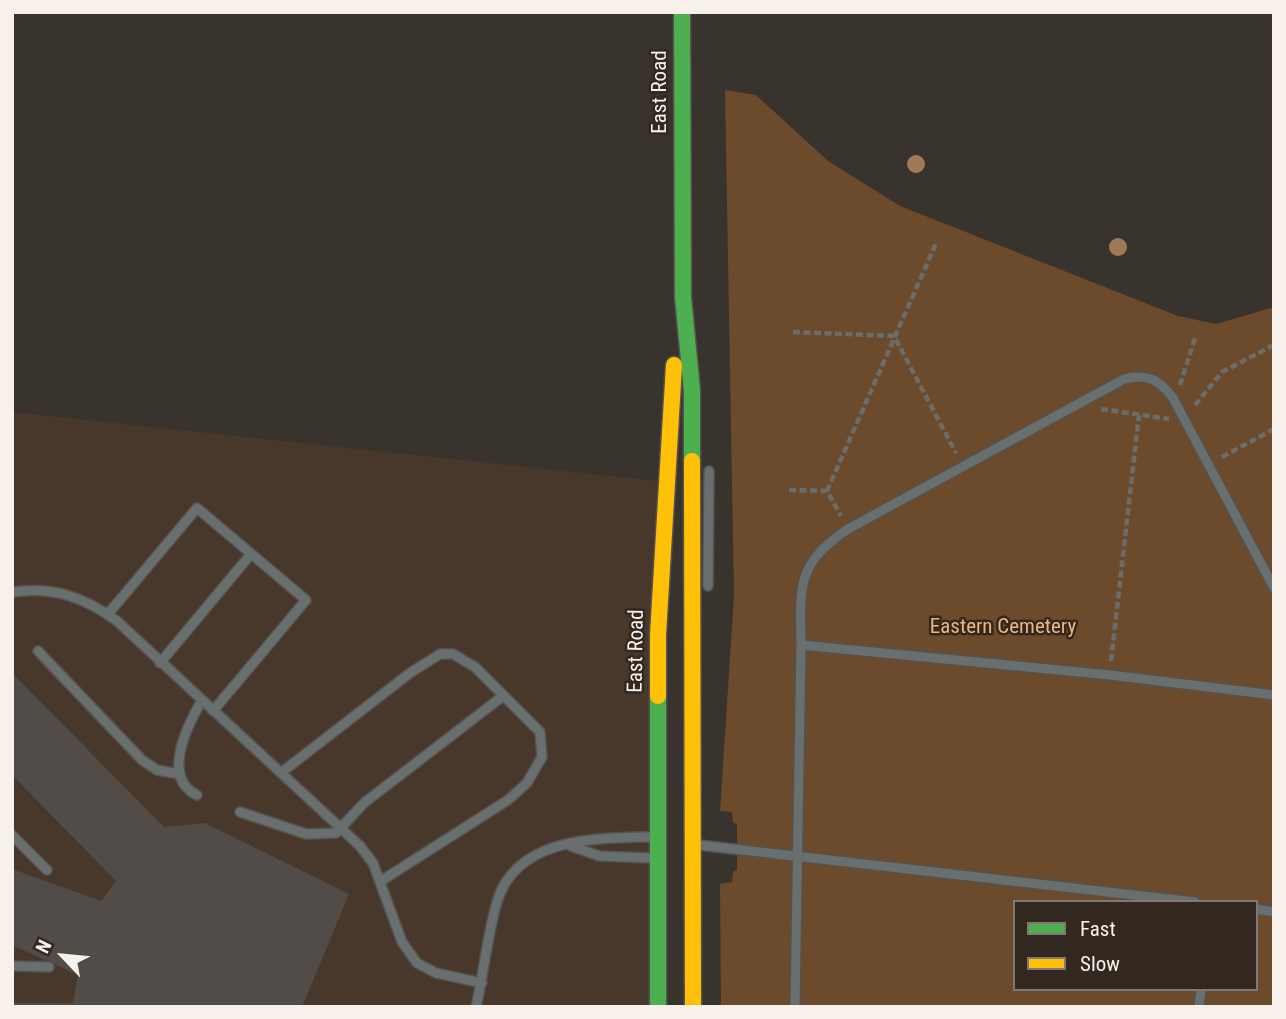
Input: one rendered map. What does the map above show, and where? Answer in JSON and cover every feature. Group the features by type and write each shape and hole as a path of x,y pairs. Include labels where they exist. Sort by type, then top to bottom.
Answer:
{"highway":[{"name":"East Road","path":"682,12 683,297 690,365 692,632 684,845 693,1007"},
{"name":"East Road","path":"659,1007 662,838 658,635 670,393 683,297"}],"lane":[{"path":"690,365 704,387"},
{"path":"795,1007 800,589 812,558 848,529 1076,405 1135,376 1157,381 1173,398 1274,588"},
{"path":"692,632 710,571 708,454"},
{"path":"108,614 197,508 306,600 213,711"},
{"path":"160,663 251,554"},
{"path":"12,592 41,589 60,592 94,604 108,614 342,827 373,863 402,942 417,963 436,973 482,983"},
{"path":"801,645 1110,675 1274,695"},
{"path":"38,651 142,760 157,770 178,774"},
{"path":"282,772 410,673 440,654 453,654 465,660 540,732 542,757 536,771 508,800 381,881"},
{"path":"240,812 277,827 315,835 330,835 342,827 364,803 503,696"},
{"path":"197,795 187,789 178,774 185,738 202,700"},
{"path":"12,835 47,870"},
{"path":"476,1007 491,927 507,881 517,866 531,856 599,838 662,838"},
{"path":"684,845 798,854 1178,900"},
{"path":"571,846 599,856 662,856"},
{"path":"12,966 49,967"}],"path":[{"path":"827,492 937,241"},
{"path":"793,332 894,336"},
{"path":"894,336 963,466"},
{"path":"1173,398 1182,381 1195,338"},
{"path":"1076,405 1185,419 1222,372 1274,345"},
{"path":"1110,675 1139,415"},
{"path":"1209,464 1274,429"},
{"path":"789,489 827,492"},
{"path":"827,492 848,529"}],"shaded area":[{"path":"12,412 658,481 652,1007 12,1007"}],"green space":[{"name":"Eastern Cemetery","path":"725,90 756,95 828,161 900,206 1178,316 1216,324 1274,307 1274,1007 721,1007 720,884 732,882 733,872 737,870 737,825 733,822 732,812 720,811 734,596"}],"building":[{"path":"12,673 164,827 205,823 349,894 302,1007 12,1007 12,1003 73,1003 78,975 12,945 12,869 101,901 116,881 12,775"}],"traffic: fast":[{"path":"682,12 683,297 692,391 692,461"},
{"path":"658,696 658,1007"}],"traffic: slow":[{"path":"658,696 658,635 674,365"},
{"path":"692,461 693,1007"}]}
